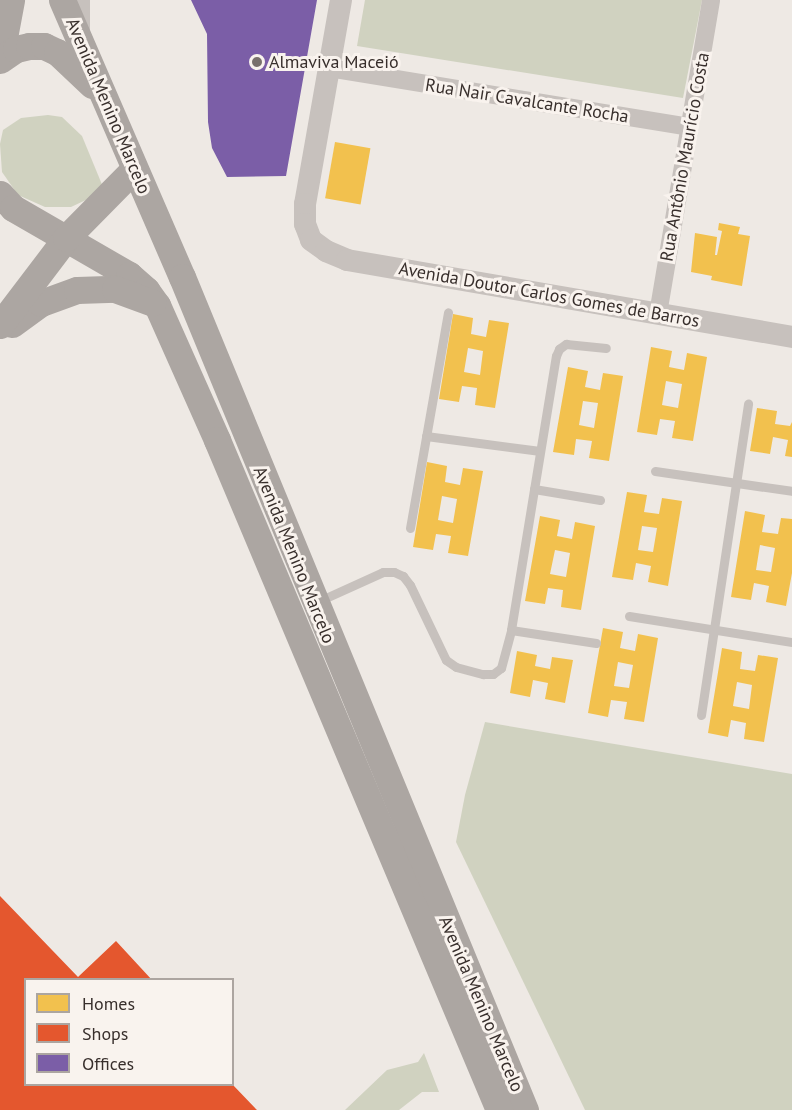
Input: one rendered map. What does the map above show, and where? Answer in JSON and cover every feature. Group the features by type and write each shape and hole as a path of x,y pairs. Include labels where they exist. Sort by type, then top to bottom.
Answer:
{"main road":[{"path":"0,60 11,0"},
{"name":"Avenida Menino Marcelo","path":"62,0 133,170 182,277 314,603 525,1110"},
{"path":"0,60 16,49 44,46 57,52 101,94"},
{"path":"0,324 66,238 133,170"},
{"name":"Avenida Menino Marcelo","path":"0,194 13,208 129,275 146,290 157,305 222,451 499,1110"},
{"path":"0,335 41,303 69,291 115,289 157,305"}],"street":[{"path":"79,0 79,39"},
{"path":"329,68 341,0"},
{"name":"Rua Antônio Maurício Costa","path":"658,314 711,0"},
{"name":"Rua Nair Cavalcante Rocha","path":"329,68 689,127"},
{"name":"Avenida Doutor Carlos Gomes de Barros","path":"329,68 305,204 305,224 311,240 326,251 347,260 792,337"}],"lane":[{"path":"410,528 448,312"},
{"path":"314,603 383,572 394,572 403,576 410,585 446,660 456,667 483,674 493,674 501,668 511,630 556,356 559,349 575,343 606,348"},
{"path":"701,715 748,404"},
{"path":"426,436 540,451"},
{"path":"655,471 792,491"},
{"path":"534,489 600,500"},
{"path":"629,616 792,642"},
{"path":"511,630 596,643"}],"green space":[{"path":"365,0 702,0 683,98 357,46"},
{"path":"48,115 62,117 82,136 103,187 88,199 71,207 45,207 18,195 2,172 0,144 3,130 21,118"},
{"path":"485,722 792,774 792,1110 585,1110 456,842 465,795"},
{"path":"424,1053 439,1092 422,1092 399,1110 345,1110 387,1070 418,1062"}],"building: Homes":[{"path":"335,142 370,148 361,204 325,198"},
{"path":"719,223 740,227 738,234 750,236 742,286 711,280 712,276 691,272 695,233 717,237 715,255 717,255 722,231 718,230"},
{"path":"453,314 473,318 471,334 486,337 489,320 509,323 495,408 475,405 477,388 462,386 459,402 439,399","holes":["468,348 483,351 480,375 464,372"]},
{"path":"651,347 672,351 669,367 684,370 687,353 707,357 693,441 672,438 675,421 660,419 657,435 637,432","holes":["666,381 682,384 678,408 662,405"]},
{"path":"568,367 588,371 585,387 600,390 603,373 623,376 609,461 589,458 592,441 576,439 574,455 553,452","holes":["583,401 598,403 594,428 579,425"]},
{"path":"757,408 777,411 775,424 790,426 792,422 792,457 785,456 788,440 773,437 770,454 750,451"},
{"path":"427,462 447,466 445,482 460,485 463,468 483,471 468,556 448,553 451,536 436,534 433,550 413,547","holes":["442,496 457,499 453,523 438,520"]},
{"path":"627,492 647,495 644,512 659,514 662,498 682,501 668,586 648,582 651,566 636,563 633,580 612,577","holes":["642,526 657,528 653,552 638,550"]},
{"path":"745,511 765,515 762,532 778,534 781,518 792,519 792,573 786,606 766,602 769,586 754,583 751,600 731,597","holes":["760,545 775,548 771,572 756,570"]},
{"path":"540,516 560,520 557,536 572,539 575,522 595,526 581,610 561,607 563,590 548,588 545,604 525,601","holes":["555,550 570,553 566,577 550,574"]},
{"path":"603,628 623,632 620,648 635,651 638,634 658,638 644,722 624,719 627,702 611,700 608,717 588,713","holes":["618,662 633,665 629,688 614,686"]},
{"path":"722,648 742,652 740,669 755,671 758,655 778,658 764,742 744,739 746,723 731,720 728,737 708,733","holes":["737,682 752,685 749,709 733,706"]},
{"path":"517,651 537,655 535,666 550,669 552,657 573,660 565,703 545,699 548,683 533,680 530,697 510,693"}],"building: Shops":[{"path":"215,0 292,0 302,58 228,71"},
{"path":"0,896 78,977 116,941 150,978 24,978 24,1086 234,1086 257,1110 0,1110"}],"building: Offices":[{"name":"Almaviva Maceió","path":"191,0 317,0 286,176 227,177 212,148 208,122 207,34"}],"place":[{"name":"Almaviva Maceió","path":"257,62"}]}
